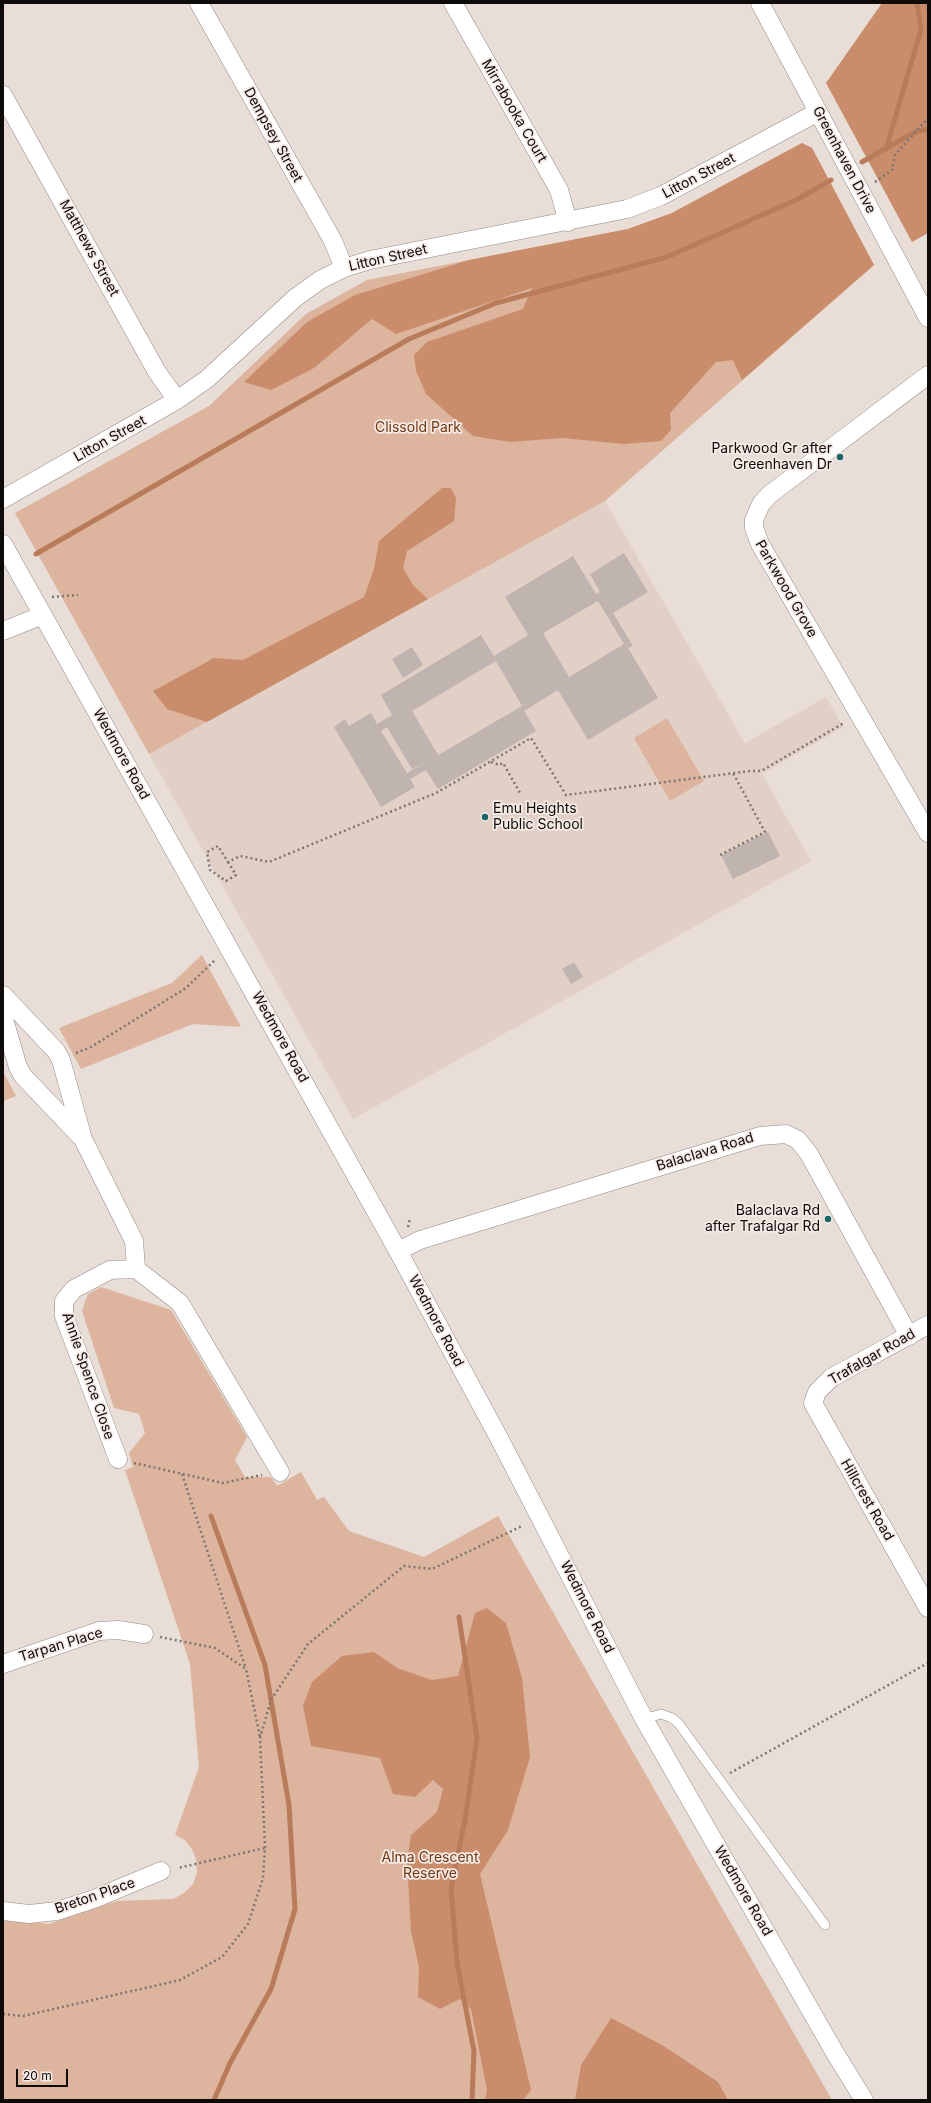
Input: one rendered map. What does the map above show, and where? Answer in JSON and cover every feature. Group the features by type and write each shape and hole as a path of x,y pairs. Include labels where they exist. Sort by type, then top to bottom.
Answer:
{"street":[{"name":"Dempsey Street","path":"199,3 333,241 344,268"},
{"name":"Mirrabooka Court","path":"453,3 559,190 568,222"},
{"name":"Greenhaven Drive","path":"760,3 928,318"},
{"name":"Matthews Street","path":"3,95 157,372 177,400"},
{"name":"Litton Street","path":"3,499 177,400 207,379 295,298 320,280 344,268 370,260 568,222 627,209 661,196 818,112"},
{"name":"Parkwood Grove","path":"928,375 769,495 761,504 754,520 754,528 760,544 928,833"},
{"name":"Wedmore Road","path":"3,544 398,1251 499,1438 644,1719 835,2053 864,2100"},
{"path":"3,631 40,609"},
{"path":"3,995 56,1051 83,1139 134,1241 136,1269 180,1303 280,1472"},
{"path":"3,1016 18,1067 23,1076 83,1139"},
{"name":"Balaclava Road","path":"398,1251 420,1240 760,1136 786,1134 798,1140 809,1154 909,1336"},
{"name":"Annie Spence Close","path":"118,1459 64,1316 64,1301 74,1289 110,1270 136,1269"},
{"name":"Trafalgar Road","path":"817,1392 831,1378 928,1325"},
{"name":"Hillcrest Road","path":"817,1392 813,1403 816,1410 928,1608"},
{"name":"Tarpan Place","path":"3,1664 99,1631 118,1630 144,1634"},
{"name":"Breton Place","path":"3,1911 29,1914 57,1911 94,1899 161,1871"}],"lane":[{"path":"644,1719 660,1714 672,1718 825,1925"}],"path":[{"path":"861,192 892,170 895,155 928,118"},
{"path":"40,609 51,597 78,595"},
{"path":"228,862 240,856 269,862 436,793 531,738 566,795 733,773 762,771 841,724"},
{"path":"490,762 499,765 503,763 520,792"},
{"path":"720,855 765,832 733,773"},
{"path":"218,846 228,862 236,875 226,881 210,870 207,852 218,846"},
{"path":"60,1060 91,1047 186,988 215,960"},
{"path":"118,1459 223,1483 280,1472"},
{"path":"3,2014 23,2016 180,1980 222,1957 248,1924 263,1878 265,1848 260,1738 246,1670 182,1474"},
{"path":"260,1738 271,1700 308,1644 404,1566 432,1569 522,1526"},
{"path":"144,1634 215,1648 246,1670"},
{"path":"719,1780 928,1663"},
{"path":"161,1871 265,1848"}],"shaded area":[{"name":"Emu Heights Public School","path":"605,501 745,743 826,697 843,727 762,774 811,861 353,1119 149,754"}],"green space":[{"path":"882,3 928,3 928,233 912,242 826,83"},
{"name":"Clissold Park","path":"802,143 812,148 874,265 605,501 149,754 15,513 209,406 306,314 367,280 628,229 672,213"},
{"path":"802,143 812,148 874,265 742,380 733,360 716,362 670,413 671,430 661,441 624,444 562,438 510,442 473,436 426,394 416,371 414,355 427,342 523,309 532,288 396,334 372,319 314,368 271,390 244,382 307,322 355,295 469,260 628,229 672,213"},
{"path":"442,488 451,488 456,498 454,521 407,551 403,568 413,585 428,599 207,722 167,709 153,691 214,658 243,660 364,597 374,569 379,541"},
{"path":"667,718 704,781 670,801 634,738"},
{"path":"202,955 241,1027 193,1024 81,1069 59,1028 172,983"},
{"path":"3,1072 16,1096 3,1101"},
{"name":"Alma Crescent Reserve","path":"101,1287 171,1310 247,1437 235,1460 245,1477 271,1477 277,1486 301,1472 317,1500 324,1497 349,1531 424,1557 498,1516 832,2100 3,2100 3,1919 49,1924 117,1901 173,1899 184,1893 193,1884 197,1872 196,1859 192,1849 185,1840 175,1835 199,1767 190,1664 125,1470 133,1467 129,1453 145,1433 139,1414 114,1408 82,1311 88,1294"},
{"path":"487,1608 506,1623 522,1678 530,1757 508,1830 480,1874 531,2090 523,2100 485,2100 487,2090 471,2009 460,1999 440,2009 418,1997 419,1967 411,1931 407,1862 411,1835 437,1812 443,1789 433,1780 415,1797 393,1794 380,1758 311,1746 303,1706 312,1682 342,1656 374,1652 397,1668 432,1680 458,1676 475,1613"},
{"path":"611,2018 662,2045 718,2082 728,2100 575,2100 581,2065"}],"building":[{"path":"624,553 648,592 613,613 633,646 628,648 658,698 588,740 558,690 524,711 536,731 438,789 426,770 410,779 415,787 381,807 334,727 345,719 349,726 371,713 377,724 392,715 381,695 481,635 494,656 528,635 505,597 573,556 596,594 600,592 590,574","holes":["598,601 624,644 569,677 543,633","496,661 522,706 438,755 412,711","387,727 412,769 429,760 407,773 381,731"]},
{"path":"412,647 423,665 403,678 392,659"},
{"path":"768,832 780,856 733,879 721,855"},
{"path":"574,962 583,977 571,984 562,969"}],"waterway":[{"path":"886,149 921,30 917,3"},
{"path":"862,162 915,132 928,129"},
{"path":"36,554 409,339 496,303 667,257 796,200 831,180"},
{"path":"211,1516 265,1665 289,1805 295,1909 271,1989 230,2063 214,2100"},
{"path":"459,1617 477,1738 465,1820 451,1889 457,1963 474,2051 472,2100"}],"place":[{"name":"Parkwood Gr after Greenhaven Dr","path":"840,457"},
{"name":"Emu Heights Public School","path":"485,817"},
{"name":"Balaclava Rd after Trafalgar Rd","path":"828,1219"}]}
